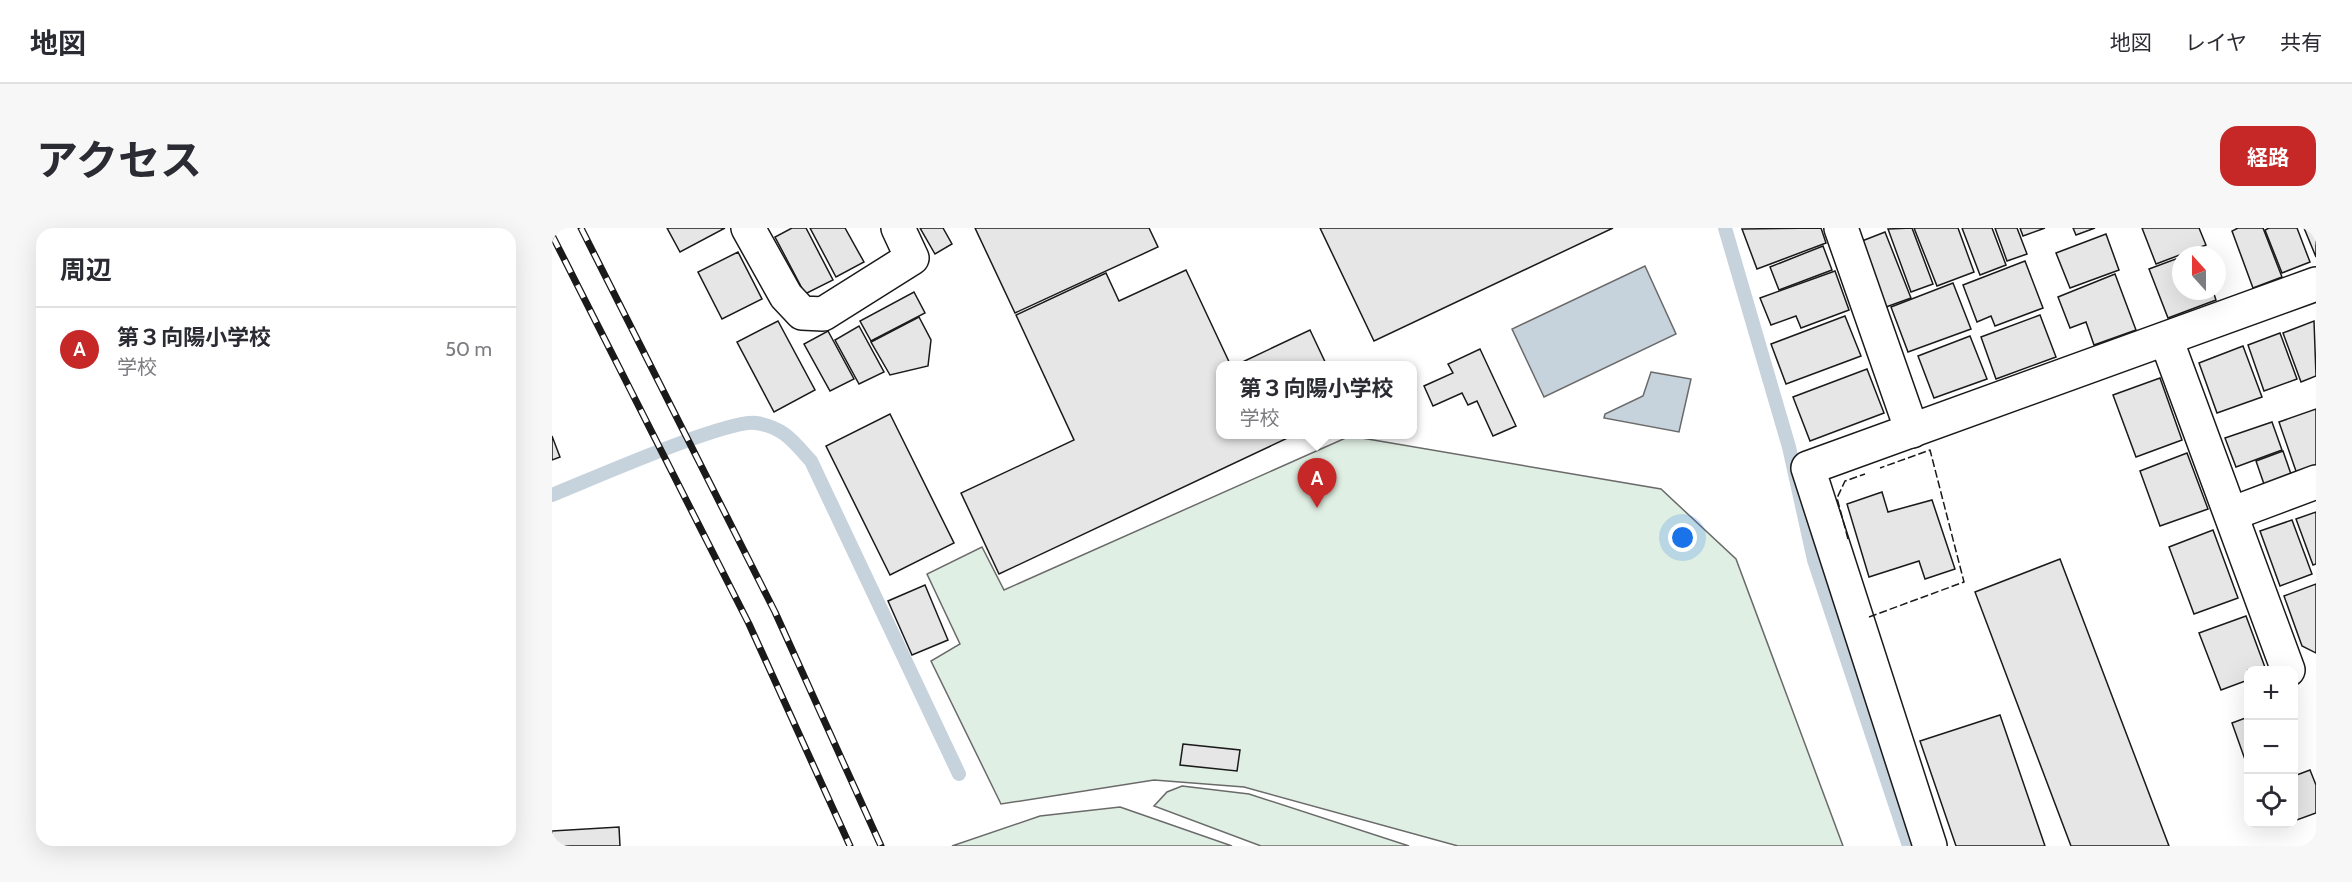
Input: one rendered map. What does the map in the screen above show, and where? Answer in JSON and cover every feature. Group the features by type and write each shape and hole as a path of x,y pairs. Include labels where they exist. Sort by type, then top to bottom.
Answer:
{"street":[{"path":"748,228 786,296 802,313 823,314 912,258 898,228"},
{"path":"1840,228 1912,431"},
{"path":"1930,846 1808,468 2316,284"},
{"path":"2166,339 2287,666"},
{"path":"2231,514 2316,482"},
{"path":"2298,675 2316,668"}],"green space":[{"path":"1343,439 1368,439 1661,489 1736,559 1843,846 1458,846 1244,787 1154,780 1001,804 931,661 960,644 927,574 982,547 1004,590"},
{"path":"1182,786 1249,794 1409,846 1261,846 1154,806 1167,792"},
{"path":"1120,807 1232,846 952,846 1040,816"}],"shaded area":[{"path":"1645,266 1676,334 1544,397 1512,329"},
{"path":"1651,372 1691,379 1679,432 1604,418 1605,414 1643,396"}],"building":[{"path":"667,228 725,228 680,252"},
{"path":"792,228 806,228 833,280 805,294 775,237"},
{"path":"810,228 845,228 864,262 836,277"},
{"path":"920,228 943,228 952,244 935,254"},
{"path":"975,228 1149,228 1158,247 1015,313"},
{"path":"1320,228 1613,228 1374,341"},
{"path":"1821,228 1826,243 1757,269 1742,229"},
{"path":"1912,228 1933,284 1911,292 1888,229"},
{"path":"1914,228 1958,228 1974,272 1937,286"},
{"path":"1962,228 1992,228 2006,265 1980,275"},
{"path":"1995,228 2017,228 2027,254 2007,261"},
{"path":"2020,228 2045,228 2023,236"},
{"path":"2073,228 2095,228 2076,235"},
{"path":"2142,228 2199,228 2206,245 2172,246 2172,258 2156,264"},
{"path":"2238,228 2263,228 2282,277 2253,288 2232,231"},
{"path":"2297,228 2310,262 2282,273 2265,230"},
{"path":"2304,228 2316,228 2316,257"},
{"path":"1885,232 1911,298 1886,307 1862,241"},
{"path":"2106,234 2119,270 2070,288 2056,253"},
{"path":"1823,246 1832,270 1779,290 1770,267"},
{"path":"738,252 762,299 722,319 698,272"},
{"path":"2172,260 2172,300 2216,300 2168,318 2149,269"},
{"path":"2025,261 2043,308 1995,326 1991,316 1977,322 1963,285"},
{"path":"1186,270 1229,361 1216,361 1216,439 1285,439 999,574 961,493 1074,440 1016,315 1106,273 1119,301"},
{"path":"1835,271 1849,310 1801,328 1796,316 1771,325 1760,298"},
{"path":"2115,274 2136,330 2094,345 2086,322 2070,328 2058,297"},
{"path":"1953,283 1971,329 1908,352 1891,307"},
{"path":"914,292 925,313 871,341 860,321"},
{"path":"2040,315 2056,357 1996,379 1981,337"},
{"path":"1845,316 1861,356 1786,384 1771,344"},
{"path":"919,317 931,340 928,366 890,375 871,342"},
{"path":"778,321 815,390 774,412 737,342"},
{"path":"2314,321 2316,376 2301,382 2283,333"},
{"path":"859,326 884,372 859,384 835,340"},
{"path":"1310,330 1325,361 1245,361"},
{"path":"828,331 854,379 830,391 804,344"},
{"path":"2280,333 2297,379 2264,391 2248,345"},
{"path":"1970,336 1987,379 1934,398 1918,356"},
{"path":"2243,346 2262,397 2217,413 2199,363"},
{"path":"1480,349 1516,426 1493,436 1477,401 1468,405 1462,393 1433,406 1424,386 1453,373 1448,364"},
{"path":"1867,369 1884,413 1810,441 1793,397"},
{"path":"2160,378 2182,440 2136,457 2113,395"},
{"path":"2316,409 2316,470 2298,477 2279,422"},
{"path":"890,414 954,543 890,575 826,446"},
{"path":"2272,422 2282,450 2236,467 2225,438"},
{"path":"552,436 560,457 552,460"},
{"path":"2283,451 2292,477 2265,487 2256,461"},
{"path":"2187,453 2208,509 2160,526 2140,471"},
{"path":"1882,492 1888,512 1932,500 1955,569 1925,579 1919,561 1869,577 1847,504"},
{"path":"2316,512 2316,564 2313,565 2296,519"},
{"path":"2292,520 2312,574 2280,586 2260,531"},
{"path":"2213,530 2238,598 2194,614 2169,547"},
{"path":"2060,559 2169,846 2071,846 1975,592"},
{"path":"2316,584 2316,653 2302,646 2284,596"},
{"path":"925,585 948,640 912,655 888,601"},
{"path":"2246,616 2265,666 2244,666 2244,681 2221,690 2199,633"},
{"path":"2000,715 2045,846 1956,846 1920,741"},
{"path":"2244,718 2244,757 2232,723"},
{"path":"1183,744 1240,750 1237,771 1180,765"},
{"path":"2310,770 2316,785 2316,813 2298,820 2298,774"},
{"path":"619,827 620,846 552,846 552,831"}],"waterway":[{"path":"1725,228 1789,447 1814,560 1909,846"},
{"path":"552,495 656,452 740,424 756,423 781,432 793,441 811,461 959,774"}],"railway":[{"path":"581,228 775,612 881,846"},
{"path":"552,235 749,624 850,846"}],"fence":[{"path":"1869,617 1964,582 1930,450 1880,468"},
{"path":"1848,539 1837,498 1845,481 1865,474"}],"place":[{"name":"第３向陽小学校","path":"1317,508"}]}
